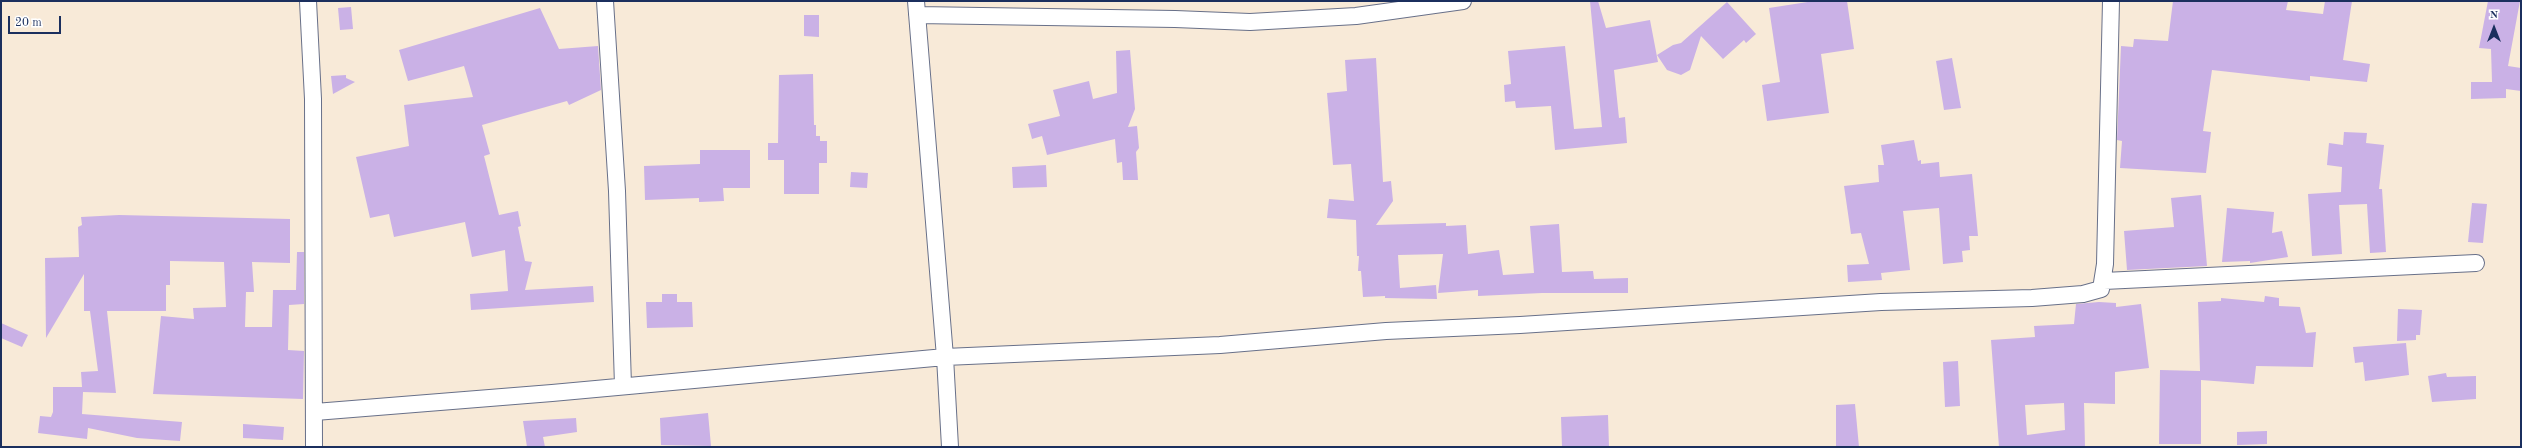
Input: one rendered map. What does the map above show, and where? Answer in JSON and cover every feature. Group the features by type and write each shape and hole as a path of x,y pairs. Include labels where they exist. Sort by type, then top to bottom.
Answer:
{"street":[{"path":"308,1 313,99 314,447"},
{"path":"605,1 617,191 623,386"},
{"path":"950,447 945,357 916,8 1250,22 1356,16 1463,1"},
{"path":"315,412 945,357 1220,345 1386,331 1520,326 1881,302 2032,298 2083,294 2101,289 2104,281 2111,1"},
{"path":"2104,281 2476,263"}],"building":[{"path":"1590,1 1598,1 1606,28 1650,20 1658,62 1614,70 1619,118 1625,117 1627,143 1555,150 1551,106 1516,108 1515,101 1505,102 1504,85 1511,84 1508,51 1565,46 1574,129 1602,127"},
{"path":"1814,1 1847,1 1854,49 1821,54 1829,113 1767,121 1762,85 1780,82 1769,8"},
{"path":"2173,1 2288,1 2286,10 2323,14 2325,1 2352,1 2343,60 2370,64 2367,82 2310,76 2310,81 2212,70 2203,131 2211,132 2206,173 2120,168 2122,141 2117,140 2121,46 2133,47 2134,39 2168,41"},
{"path":"2488,1 2520,1 2508,66 2521,68 2521,91 2506,89 2506,98 2471,99 2471,82 2492,82 2491,49 2479,48"},
{"path":"1727,2 1756,34 1746,43 1744,40 1723,59 1701,36 1690,70 1681,75 1667,70 1657,55 1673,45 1681,43"},
{"path":"351,7 353,29 340,30 338,8"},
{"path":"540,8 559,49 598,46 601,90 569,105 567,101 482,125 490,154 484,156 499,215 518,211 521,226 518,227 525,261 532,262 525,290 593,286 594,302 471,310 470,294 508,291 505,250 472,257 465,222 394,237 389,214 370,218 356,157 409,146 404,105 473,97 464,66 408,81 399,50"},
{"path":"804,15 819,15 819,37 804,36"},
{"path":"1130,50 1135,109 1128,127 1137,126 1139,148 1136,152 1138,180 1123,180 1122,162 1117,163 1115,139 1047,155 1042,136 1032,139 1028,124 1060,116 1053,90 1089,81 1093,99 1117,93 1116,51"},
{"path":"1376,58 1383,182 1391,181 1393,201 1376,225 1446,223 1446,226 1466,225 1468,254 1499,250 1503,275 1534,273 1530,226 1559,224 1562,272 1593,271 1594,279 1628,278 1628,293 1542,293 1478,296 1478,290 1438,293 1443,254 1398,255 1400,288 1436,285 1437,299 1385,298 1385,296 1363,297 1361,271 1358,271 1359,256 1357,256 1356,220 1327,218 1329,199 1354,201 1351,164 1333,165 1327,93 1347,91 1345,60"},
{"path":"1952,58 1961,108 1944,110 1936,61"},
{"path":"813,74 814,125 816,125 816,136 820,136 820,141 827,141 827,163 819,163 819,194 784,194 784,160 768,160 768,143 778,143 779,75"},
{"path":"346,75 346,78 355,82 333,94 331,76"},
{"path":"2344,132 2367,133 2366,143 2384,145 2379,189 2382,189 2386,252 2370,253 2367,204 2339,205 2342,254 2312,256 2308,194 2341,192 2342,167 2327,165 2329,143 2343,145"},
{"path":"1914,140 1918,161 1921,160 1921,164 1939,162 1940,177 1972,174 1978,236 1969,236 1970,250 1962,251 1963,262 1943,264 1939,208 1903,211 1910,270 1881,273 1882,280 1848,282 1847,265 1869,264 1861,233 1851,234 1844,186 1879,182 1878,165 1884,165 1881,145"},
{"path":"700,150 750,150 750,188 723,188 724,201 699,202 699,198 645,200 644,166 700,164"},
{"path":"1046,165 1047,187 1013,188 1012,167"},
{"path":"851,172 868,173 867,188 850,187"},
{"path":"2201,195 2207,266 2127,270 2124,231 2174,227 2171,198"},
{"path":"2472,203 2487,204 2483,243 2468,242"},
{"path":"2227,208 2274,212 2272,233 2282,231 2288,257 2250,263 2250,261 2222,262"},
{"path":"119,215 290,219 290,263 252,262 254,292 246,292 245,327 272,327 273,290 296,290 297,252 304,252 304,304 289,305 288,350 304,351 303,399 153,394 161,316 194,319 193,308 226,307 224,262 170,261 170,285 166,285 166,311 107,311 116,393 83,392 82,414 182,422 180,441 137,438 88,428 87,439 38,433 40,416 51,417 53,412 53,387 82,387 81,372 98,371 90,311 84,311 84,274 46,338 45,258 79,257 78,227 82,225 81,217"},
{"path":"662,294 677,294 677,302 692,302 693,327 647,328 646,302 662,302"},
{"path":"2265,296 2279,298 2279,306 2300,307 2306,333 2316,332 2313,367 2256,366 2254,384 2201,380 2201,444 2159,444 2160,370 2200,371 2198,302 2221,301 2221,298 2264,302"},
{"path":"2099,302 2116,303 2116,307 2141,304 2149,368 2115,372 2115,404 2084,403 2085,447 1999,447 1991,340 2035,337 2034,326 2074,324 2076,304","holes":["2064,403 2065,430 2027,435 2025,405"]},
{"path":"2398,309 2422,310 2420,335 2416,335 2416,340 2397,341"},
{"path":"1,323 28,335 22,347 1,338"},
{"path":"2406,343 2409,375 2365,381 2363,362 2355,363 2353,347"},
{"path":"1958,361 1960,406 1945,407 1943,362"},
{"path":"2446,373 2447,377 2476,376 2476,399 2432,402 2428,376"},
{"path":"1855,404 1859,447 1836,446 1836,405"},
{"path":"708,413 711,446 661,445 660,418"},
{"path":"1608,415 1609,447 1562,447 1561,417"},
{"path":"576,418 577,432 543,437 545,447 527,447 523,421"},
{"path":"243,424 284,427 283,440 243,438"},
{"path":"2267,431 2267,444 2237,445 2237,432"}]}
